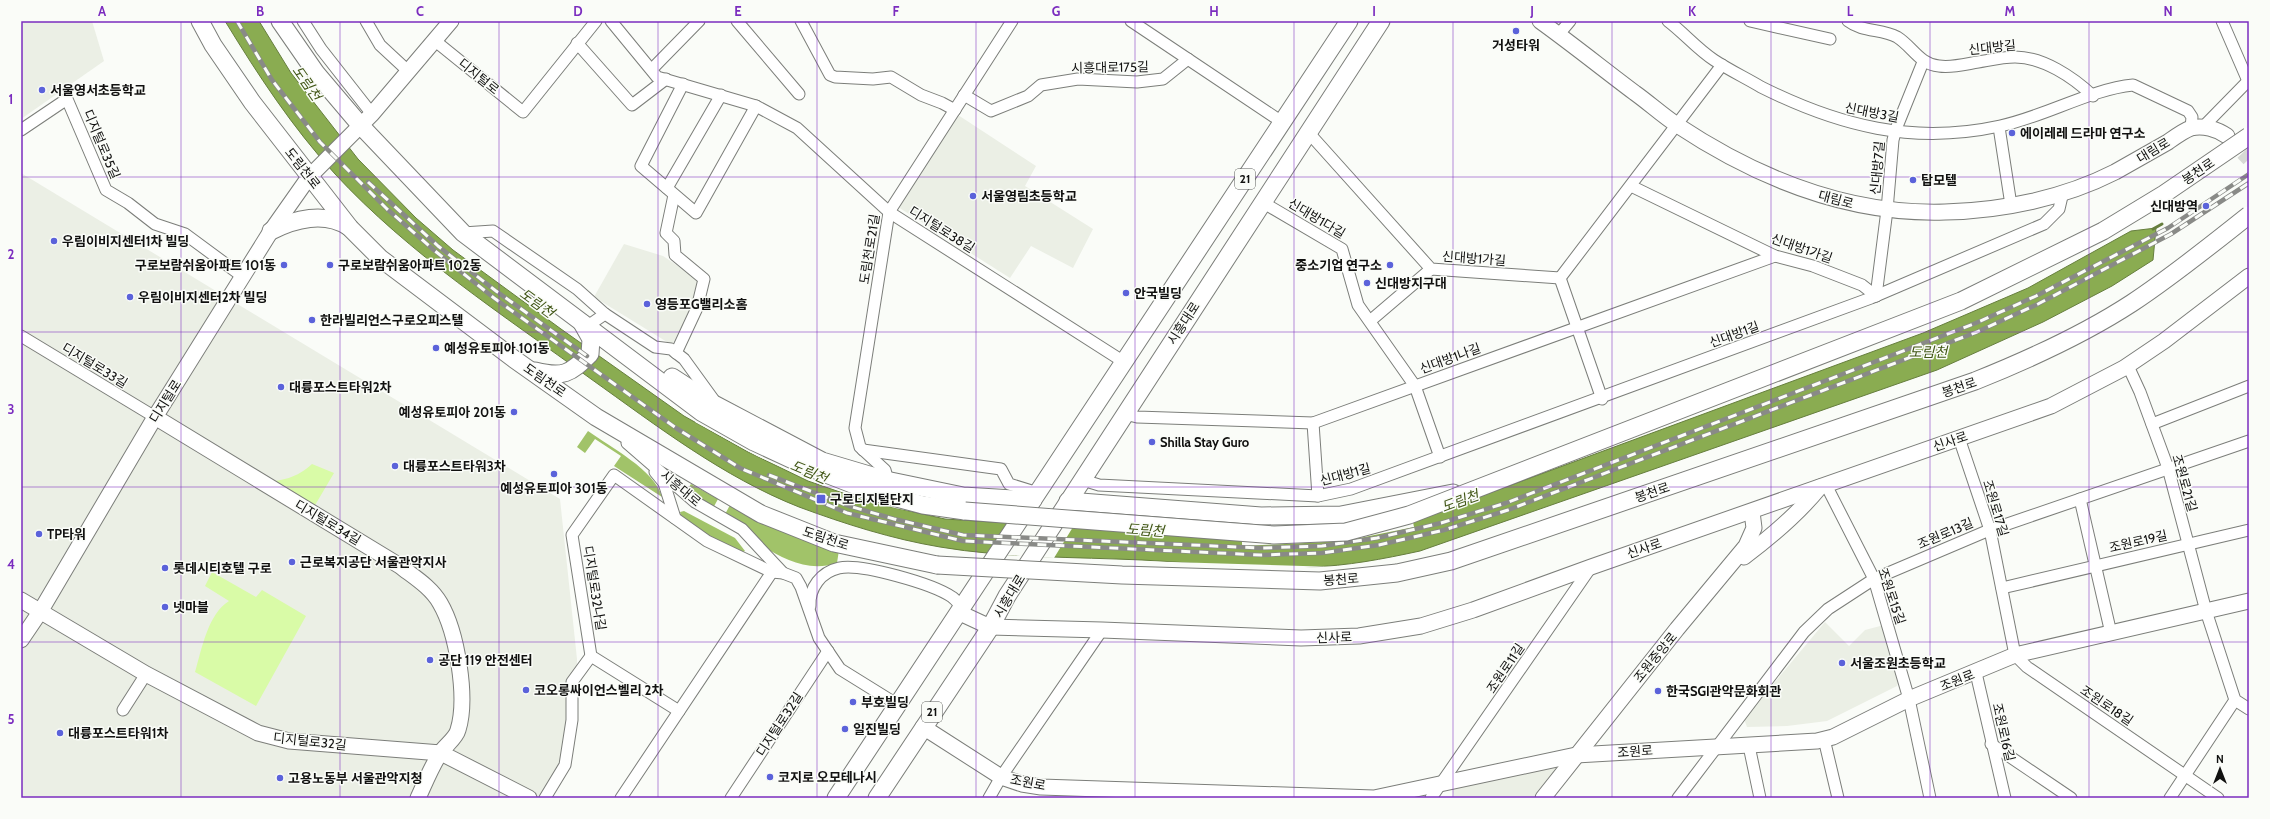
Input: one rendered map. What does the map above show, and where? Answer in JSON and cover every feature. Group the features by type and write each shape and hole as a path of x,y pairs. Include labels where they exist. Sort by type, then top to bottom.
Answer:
{"main road":[{"name":"도림천로","path":"200,21 212,45 252,102 313,173 350,228 392,268 596,417 669,458 762,514 834,543 937,565 1003,568"},
{"path":"280,21 356,130 463,233 518,273 593,319 720,408 822,461 888,481 963,496 1035,504"},
{"name":"21","path":"836,798 984,576 1035,504 1124,362 1349,21"},
{"name":"시흥대로","path":"876,798 990,628 1010,592 1064,507 1381,21"},
{"name":"봉천로","path":"1035,504 1274,535 1310,535 1346,532 1409,516 1961,301 2103,230 2164,194 2249,136"},
{"name":"봉천로","path":"1003,568 1122,575 1320,581 1397,573 1450,561 1975,381 2010,367 2089,329 2132,303 2175,274 2249,215"},
{"path":"271,231 298,220 321,218 335,220 350,228"},
{"path":"529,369 554,376 574,369 590,354 590,339 593,319"},
{"path":"593,319 702,412 768,448 808,467 870,491 923,505 974,513 1035,504"},
{"path":"1064,507 1127,506 1261,516 1341,515 1479,488"}],"street":[{"path":"303,21 321,49 372,114"},
{"path":"366,21 380,45 408,71"},
{"path":"356,130 372,114 451,21"},
{"path":"596,21 577,43 632,105 666,79"},
{"name":"디지털로38길","path":"611,21 658,77 756,106 797,128 889,212 1124,362"},
{"path":"652,69 699,21"},
{"path":"737,21 799,94"},
{"path":"801,21 830,74 835,77 873,79 891,77 921,95 942,103 954,110"},
{"name":"도림천로21길","path":"888,481 885,470 863,450 855,428 889,212 1012,21"},
{"path":"1130,21 1282,122"},
{"name":"대림로","path":"1540,21 1677,125 1746,165 1786,183 1844,202 1887,210 1946,212 2011,205 2063,192 2110,174 2196,128"},
{"path":"1559,34 1570,21"},
{"name":"신대방3길","path":"1668,21 1713,60 1783,98 1851,124 1895,132 1942,133 1999,127 2037,117 2093,96"},
{"path":"1750,21 1830,39"},
{"path":"1848,21 1859,27 1886,32 1898,38 1923,62"},
{"path":"2196,128 2249,81 2222,21"},
{"name":"디지털로","path":"434,40 523,112 577,43"},
{"name":"신대방길","path":"1923,62 1939,66 1950,66 2014,57 2027,58 2044,64 2072,78 2093,96"},
{"name":"시흥대로175길","path":"964,95 991,111 1028,96 1041,85 1078,79 1137,82 1163,79 1188,59"},
{"name":"신대방7길","path":"1887,210 1895,132 1923,62"},
{"path":"1602,398 1560,278 1722,65"},
{"path":"683,84 641,166 696,213 756,106"},
{"path":"2093,96 2133,85 2188,111 2196,128"},
{"path":"676,352 697,308 704,279 676,255 674,241 666,233 671,192 720,95"},
{"name":"디지털로35길","path":"21,130 67,99 106,190 128,203 155,224 185,234 242,276"},
{"path":"1999,127 2011,205"},
{"path":"2196,128 2218,130 2227,136"},
{"name":"디지털로","path":"21,640 40,612 155,417 271,231 313,173 356,130"},
{"name":"신대방1가길","path":"1308,132 1431,269 1560,278"},
{"name":"신대방1가길","path":"1631,186 1775,256 1813,266 1862,285 1876,296"},
{"name":"신대방1길","path":"1084,478 1086,481 1099,485 1318,496 1351,489 1876,296 2044,224 2059,209 2063,192"},
{"name":"신대방1다길","path":"1262,202 1342,248 1358,305 1416,386 1440,457"},
{"path":"1876,296 1887,210"},
{"path":"463,233 493,232 571,284 593,319 655,347 671,349 676,352 684,359 703,387 720,408"},
{"name":"신대방1나길","path":"1125,414 1137,417 1313,423 1775,256"},
{"path":"1370,321 1431,269"},
{"name":"신사로","path":"990,628 1102,630 1301,638 1359,636 1421,626 1473,610 1591,567 1752,512 2051,406 2107,379 2128,366 2164,341 2249,276"},
{"name":"디지털로33길","path":"21,336 155,417"},
{"name":"조원로21길","path":"2128,366 2168,468 2206,611 2235,700"},
{"path":"2152,424 2249,386"},
{"name":"디지털로34길","path":"155,417 400,566 425,585 435,596 445,612 452,632 459,670 462,709 458,732 441,753 418,798"},
{"name":"시흥대로","path":"596,417 695,502 742,529 783,573"},
{"path":"1313,423 1318,496"},
{"name":"조원로17길","path":"1959,438 1990,530 2015,654"},
{"name":"조원로13길","path":"1678,798 1804,632 1828,609 1874,579 1990,530 2168,468 2249,442"},
{"path":"635,449 664,483 675,518"},
{"path":"863,450 1001,469 1009,484 1035,504"},
{"name":"디지털로32나길","path":"591,656 572,535 614,475 707,541 772,572 783,573 796,578 801,586 810,611"},
{"path":"1730,567 1787,522 1823,486"},
{"name":"조원로15길","path":"1823,486 1874,579 1910,700 1930,798"},
{"name":"조원로19길","path":"2080,499 2110,629 2112,632"},
{"name":"조원중앙로","path":"1543,798 1677,629 1730,567 1751,537 1754,528 1752,512"},
{"name":"조원로19길","path":"2095,565 2249,530"},
{"path":"2002,588 2095,565"},
{"name":"조원로11길","path":"1431,798 1442,785 1591,567"},
{"path":"898,705 840,669 817,634 810,611 809,600 812,588 818,579 826,573 839,568 889,574 928,586 952,597 961,610"},
{"path":"621,798 772,572"},
{"name":"디지털로32길","path":"21,600 146,674 258,733 289,741 441,753 530,798"},
{"name":"조원로","path":"923,726 1001,777 1022,784 1147,794 1374,798 1442,785 1576,755 1716,746 1749,746 1824,739 1910,700 1976,673 2015,654 2249,601"},
{"name":"시흥대로","path":"961,610 990,628"},
{"name":"조원로","path":"1001,777 1102,630"},
{"name":"디지털로32길","path":"731,798 828,651"},
{"name":"조원로18길","path":"2015,654 2027,667 2218,798"},
{"path":"545,798 565,765 572,720 572,682 591,656 678,711"},
{"name":"조원로16길","path":"1976,673 1991,744 2005,798"},
{"path":"123,710 146,674"},
{"path":"2170,798 2235,700 2249,709"},
{"path":"1824,739 1838,798"},
{"path":"1991,744 2071,798"},
{"path":"1749,746 1760,798"},
{"path":"989,798 1001,777"}],"shaded area":[{"name":"서울영서초등학교","path":"21,21 92,21 104,61 21,119"},
{"name":"서울영림초등학교","path":"958,115 1036,166 1025,186 1093,229 1073,268 1031,246 1010,278 898,207"},
{"path":"21,173 560,499 577,659 576,721 551,798 21,798"},
{"name":"영등포G밸리소홈","path":"624,244 663,256 699,280 692,307 672,345 594,297"},
{"path":"588,431 641,468 658,487 662,497 614,466 621,456 595,439 585,453 577,447"},
{"path":"312,464 334,473 311,512 262,482 276,481 295,476"},
{"path":"691,484 718,499 711,512 689,487"},
{"path":"730,505 839,550 837,563 821,566 806,565 791,561 777,554 723,518"},
{"path":"684,511 735,538 745,551 743,552 709,537 681,516 680,512"},
{"path":"212,572 256,597 262,590 306,616 256,706 195,672 203,642 211,623 216,614 229,601 205,586"},
{"name":"서울조원초등학교","path":"1825,622 1849,646 1865,630 1884,625 1899,680 1897,686 1827,721 1787,726 1747,727 1744,719"},
{"path":"1570,759 1539,798 1454,798 1452,787"}],"water":[{"name":"도림천","path":"225,21 259,21 291,73 358,159 416,218 453,250 684,416 748,452 808,481 869,502 945,519 1274,540 1411,522 1923,333 2028,288 2131,231 2156,228 2153,260 2112,286 2043,322 1937,370 1420,551 1351,564 1289,567 1040,556 964,551 922,544 886,535 851,525 799,507 771,495 717,466 641,415 491,307 425,257 364,203 335,174 304,138 263,81"}],"pier":[{"path":"696,420 749,450 809,479 869,500 917,512 973,520 1274,538 1411,521 1592,453 1413,522 1414,527 1345,541 1242,546 1242,538 1073,527 1054,558 988,554 1008,523 945,518 895,508 859,498 810,480 757,456 695,422"},
{"path":"1104,560 1336,567 1274,569"}],"waterway":[{"name":"도림천","path":"2153,229 2162,224"}],"tunnel":[{"path":"2227,136 2249,159"}],"railway":[{"path":"237,21 272,80 320,142 387,209 435,251 494,298 676,428 740,468 847,513 963,541 1261,555 1322,553 1379,545 1444,530 1508,510 1977,332 2038,304 2171,234 2249,183"},
{"path":"769,475 849,506 894,519 963,535 1261,548 1322,546 1377,538 1441,523 1506,503 1976,323 2036,296 2168,228 2249,174"},
{"path":"368,182 438,246 496,291 587,356"}],"place":[{"name":"거성타워","path":"1516,31"},
{"name":"서울영서초등학교","path":"42,90"},
{"name":"에이레레 드라마 연구소","path":"2012,133"},
{"name":"탑모텔","path":"1913,180"},
{"name":"서울영림초등학교","path":"973,196"},
{"name":"신대방역","path":"2206,206"},
{"name":"우림이비지센터1차 빌딩","path":"54,241"},
{"name":"구로보람쉬움아파트 101동","path":"284,265"},
{"name":"구로보람쉬움아파트 102동","path":"330,265"},
{"name":"중소기업 연구소","path":"1390,265"},
{"name":"신대방지구대","path":"1367,283"},
{"name":"안국빌딩","path":"1126,293"},
{"name":"우림이비지센터2차 빌딩","path":"130,297"},
{"name":"영등포G밸리소홈","path":"647,304"},
{"name":"한라빌리언스구로오피스텔","path":"312,320"},
{"name":"예성유토피아 101동","path":"436,348"},
{"name":"대륭포스트타워2차","path":"281,387"},
{"name":"예성유토피아 201동","path":"514,412"},
{"name":"Shilla Stay Guro","path":"1152,442"},
{"name":"대륭포스트타워3차","path":"395,466"},
{"name":"예성유토피아 301동","path":"554,474"},
{"name":"구로디지털단지","path":"821,499"},
{"name":"TP타워","path":"39,534"},
{"name":"근로복지공단 서울관악지사","path":"292,562"},
{"name":"롯데시티호텔 구로","path":"165,568"},
{"name":"넷마블","path":"165,607"},
{"name":"공단 119 안전센터","path":"430,660"},
{"name":"서울조원초등학교","path":"1842,663"},
{"name":"코오롱싸이언스벨리 2차","path":"526,690"},
{"name":"한국SGI관악문화회관","path":"1658,691"},
{"name":"부호빌딩","path":"853,702"},
{"name":"일진빌딩","path":"845,729"},
{"name":"대륭포스트타워1차","path":"60,733"},
{"name":"코지로 오모테나시","path":"770,777"},
{"name":"고용노동부 서울관악지청","path":"280,778"}]}
